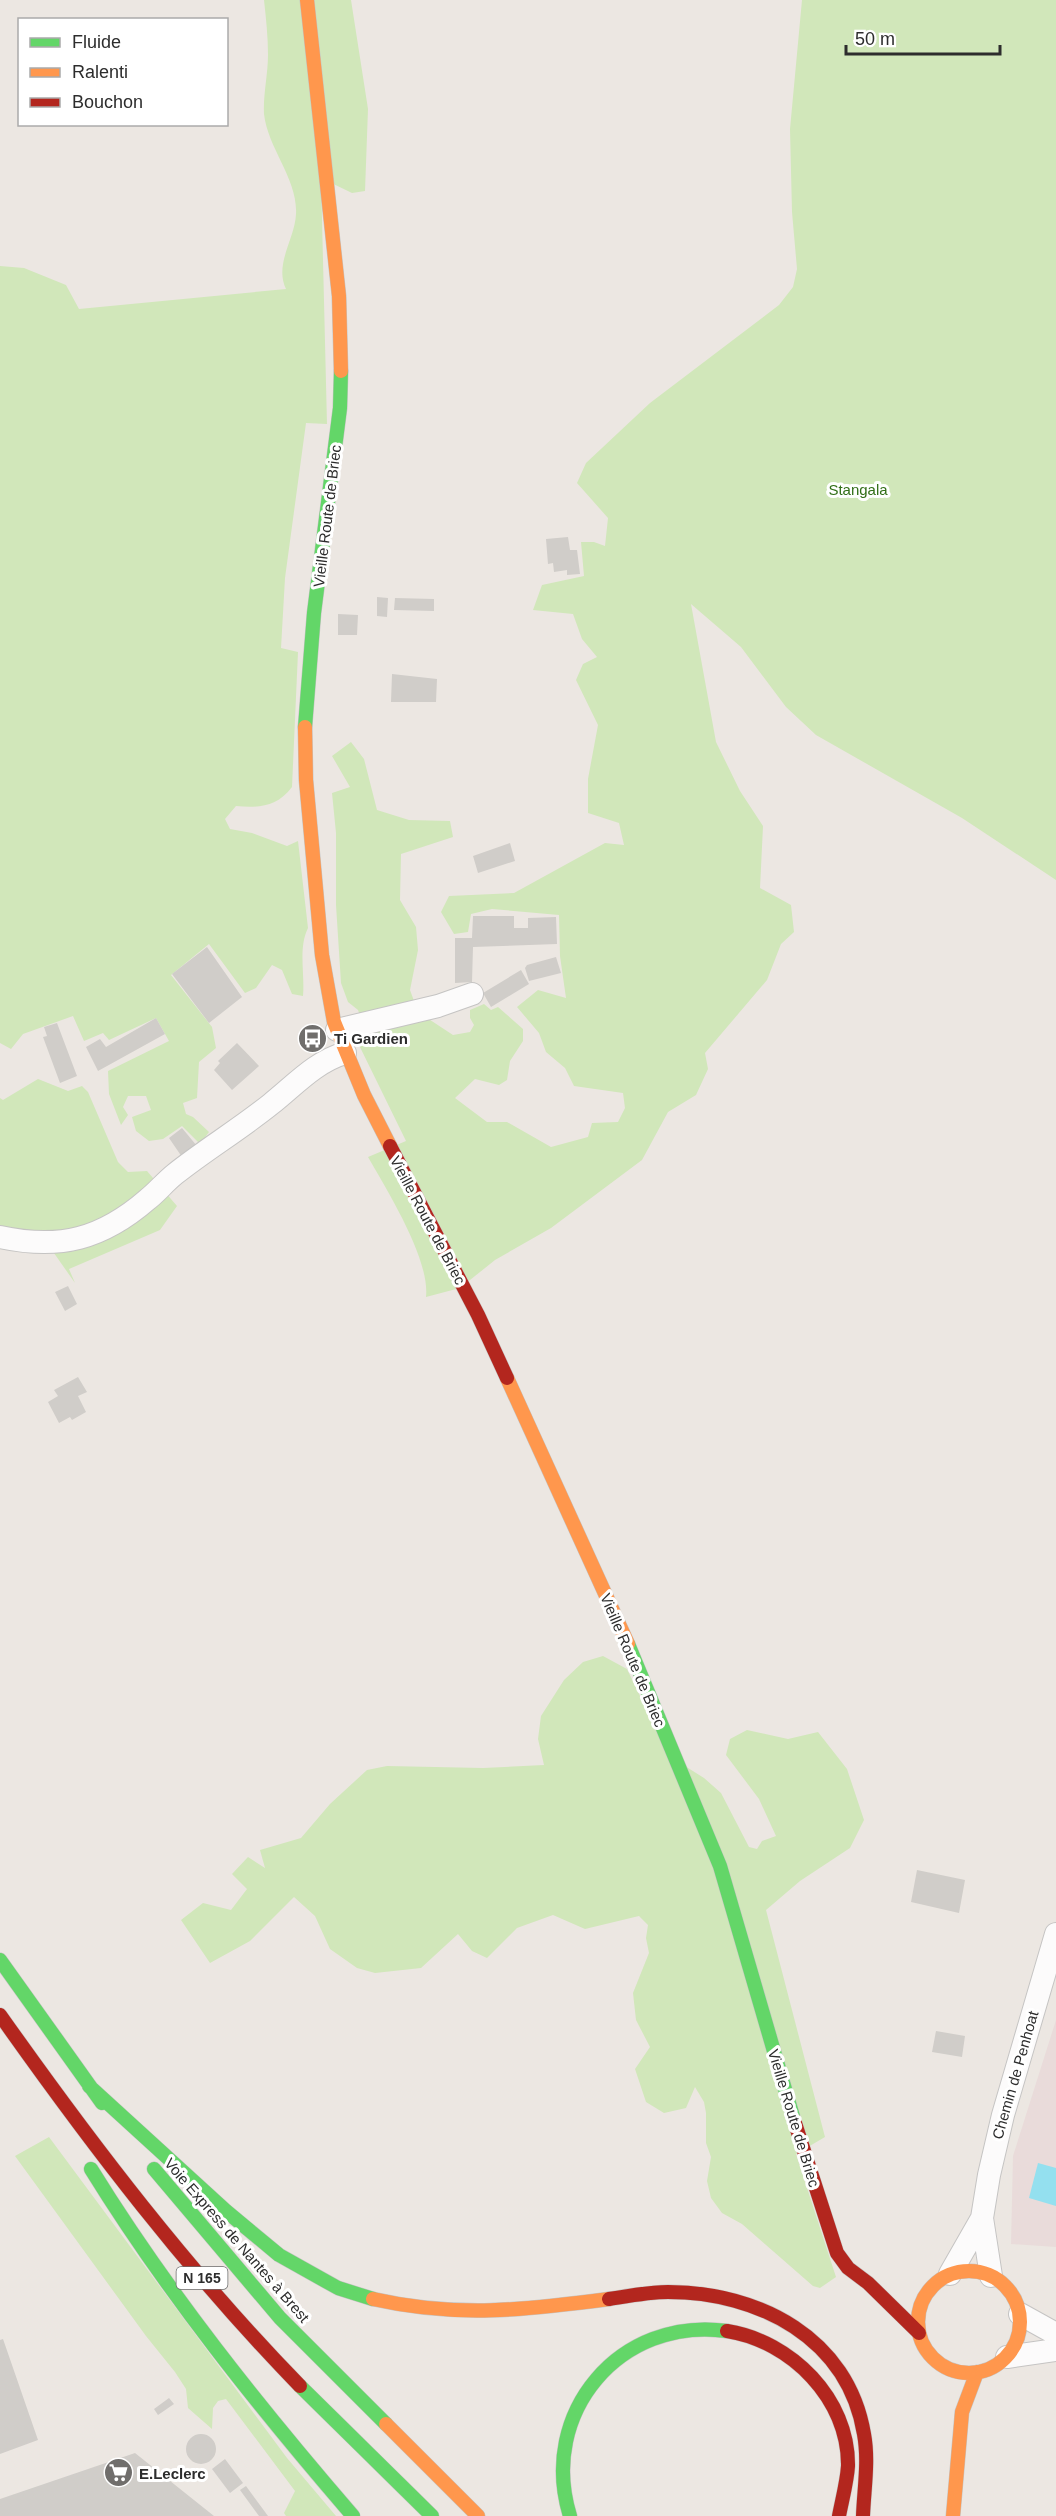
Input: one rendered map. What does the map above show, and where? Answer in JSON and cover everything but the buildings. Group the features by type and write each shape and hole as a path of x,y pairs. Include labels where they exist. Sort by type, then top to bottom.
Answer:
{"main road":[{"name":"Vieille Route de Briec","path":"307,0 339,296 341,364 339,419 311,644 305,756 322,955 337,1030 345,1053 396,1159 478,1315 615,1614 720,1866 812,2181 837,2253 848,2268 868,2283 919,2333"},
{"name":"Voie Express de Nantes à Brest","path":"0,1960 89,2086 141,2154 280,2318 478,2516"},
{"name":"N 165","path":"0,2015 84,2132 195,2270 322,2409 432,2516"},
{"path":"0,2022 72,2138"},
{"path":"89,2086 252,2235 303,2272 345,2292 414,2308 470,2311 667,2292 699,2293 751,2303 793,2322 828,2352 847,2383 857,2409 865,2436 866,2452 862,2516"},
{"path":"84,2158 134,2238 296,2450 353,2516"},
{"path":"917,2285 964,2271 992,2276 1010,2292 1020,2314 1018,2337 1007,2357 988,2370 976,2372 951,2370 940,2364"},
{"path":"943,2278 921,2305 919,2333 927,2350 940,2364 962,2412"},
{"path":"868,2283 890,2286"},
{"path":"570,2516 562,2490 562,2452 575,2412 585,2393 605,2369 637,2345 659,2336 706,2328 738,2332 762,2340 797,2362 827,2390 843,2424 846,2443 847,2490 839,2516"},
{"path":"952,2516 962,2412 976,2372"}],"street":[{"path":"337,1030 438,1006 472,994"},
{"path":"0,1237 63,1242 78,1240 107,1228 148,1200 174,1175 271,1104 305,1075 331,1058 345,1053"},
{"name":"Chemin de Penhoat","path":"992,2276 982,2218 995,2146 1056,1934"},
{"name":"Chemin de Penhoat","path":"943,2278 982,2218"},
{"path":"1020,2314 1056,2334"},
{"path":"1007,2357 1056,2350"}],"shaded area":[{"path":"1056,2020 1056,2247 1011,2244 1013,2156"}],"green space":[{"path":"264,0 351,0 368,109 365,191 352,193 321,178 327,424 306,423 285,578 281,648 298,652 292,787 280,799 267,805 236,806 225,819 230,829 252,833 287,846 298,841 308,928 303,944 303,996 292,994 282,970 272,965 256,988 245,993 209,944 171,975 212,1027 216,1048 199,1062 197,1098 183,1103 186,1114 193,1117 209,1132 200,1144 182,1126 163,1139 149,1141 136,1131 132,1117 151,1110 146,1096 128,1096 123,1107 128,1115 121,1125 109,1094 108,1071 169,1041 156,1018 109,1040 103,1033 84,1041 73,1016 23,1034 11,1049 0,1043 0,266 24,268 66,285 79,309 286,289 282,270 296,214 288,176 271,139 264,114 268,55"},
{"name":"Stangala","path":"802,0 1056,0 1056,880 962,818 816,735 786,707 741,647 691,604 716,742 740,791 763,826 760,888 791,905 794,932 781,944 767,980 705,1053 708,1069 696,1095 668,1112 642,1160 551,1228 495,1260 460,1288 426,1297 425,1282 415,1245 368,1157 406,1141 358,1043 367,1035 358,1010 348,1002 341,983 336,905 336,833 332,793 350,787 332,756 351,742 364,759 377,810 409,820 450,821 453,837 401,854 400,900 416,927 418,950 410,990 418,1012 453,1035 470,1032 474,1025 470,1018 470,1010 484,1004 491,1010 498,1007 523,1029 523,1041 510,1061 507,1080 499,1085 475,1079 455,1098 487,1122 507,1122 551,1147 588,1137 592,1123 618,1122 625,1108 623,1093 574,1086 565,1068 546,1052 539,1033 517,1007 538,990 566,998 560,956 559,915 492,909 471,914 468,932 454,934 441,912 449,896 514,893 605,843 624,845 619,823 588,813 588,779 598,725 576,680 583,664 597,657 582,639 573,614 533,610 542,585 584,576 581,542 594,542 605,546 608,518 577,483 586,463 650,403 779,305 793,287 797,269 792,212 790,129"},
{"path":"38,1079 68,1091 82,1086 88,1092 118,1162 128,1172 147,1171 177,1206 160,1230 69,1269 75,1283 42,1236 0,1230 0,1098 3,1100"},
{"path":"603,1656 627,1669 669,1756 704,1778 721,1793 749,1847 757,1849 762,1841 776,1836 759,1799 726,1755 730,1739 747,1730 788,1739 818,1732 847,1769 864,1820 850,1848 800,1881 766,1910 825,2137 796,2154 836,2277 820,2288 813,2286 742,2224 722,2213 711,2198 707,2181 711,2157 706,2143 706,2113 704,2102 695,2087 686,2108 664,2113 646,2102 635,2069 650,2047 636,2020 633,1993 649,1953 646,1938 648,1925 639,1916 585,1929 553,1915 517,1928 487,1958 472,1951 458,1934 421,1968 375,1973 357,1968 330,1949 315,1916 294,1897 250,1941 210,1963 181,1920 203,1903 231,1910 247,1889 232,1874 248,1857 265,1868 260,1850 301,1838 330,1804 367,1770 387,1766 483,1768 544,1765 538,1739 541,1716 564,1680 583,1662"},
{"path":"49,2137 287,2458 336,2516 286,2516 284,2513 295,2491 226,2399 218,2401 213,2408 212,2429 188,2408 186,2389 175,2372 146,2336 15,2156"}],"water":[{"path":"1038,2163 1056,2168 1056,2206 1029,2198"}],"traffic: fast":[{"path":"305,727 314,613 340,408 341,371"},
{"path":"628,1644 720,1866 794,2120"},
{"path":"0,1960 102,2103"},
{"path":"89,2086 226,2211 279,2255 338,2288 373,2299"},
{"path":"91,2169 151,2260 215,2348 353,2516"},
{"path":"154,2169 280,2318 386,2424"},
{"path":"570,2516 563,2478 566,2442 577,2408 596,2379 622,2356 653,2339 688,2330 727,2331"},
{"path":"300,2386 432,2516"}],"traffic: slow":[{"path":"307,0 339,296 341,371"},
{"path":"305,727 306,780 322,955 334,1022 364,1095 390,1146"},
{"path":"507,1378 628,1644"},
{"path":"969,2271 988,2275 1005,2286 1016,2303 1020,2322 1016,2341 1005,2358 988,2369 969,2373 950,2369 933,2358 922,2341 918,2322 922,2303 933,2286 950,2275 969,2271"},
{"path":"373,2299 434,2309 462,2310 520,2309 609,2299"},
{"path":"953,2516 962,2412 977,2372"},
{"path":"386,2424 478,2516"}],"traffic: jam":[{"path":"390,1146 478,1315 507,1378"},
{"path":"0,2015 142,2206 219,2298 300,2386"},
{"path":"794,2120 837,2253 848,2268 868,2283 919,2333"},
{"path":"609,2299 668,2292 702,2294 735,2301 766,2312 794,2327 819,2347 839,2371 855,2400 864,2434 866,2465 863,2516"},
{"path":"727,2331 751,2337 794,2360 827,2396 839,2418 846,2441 848,2466 839,2516"}],"place":[{"name":"Ti Gardien","path":"313,1038"},
{"name":"E.Leclerc","path":"118,2473"}]}
